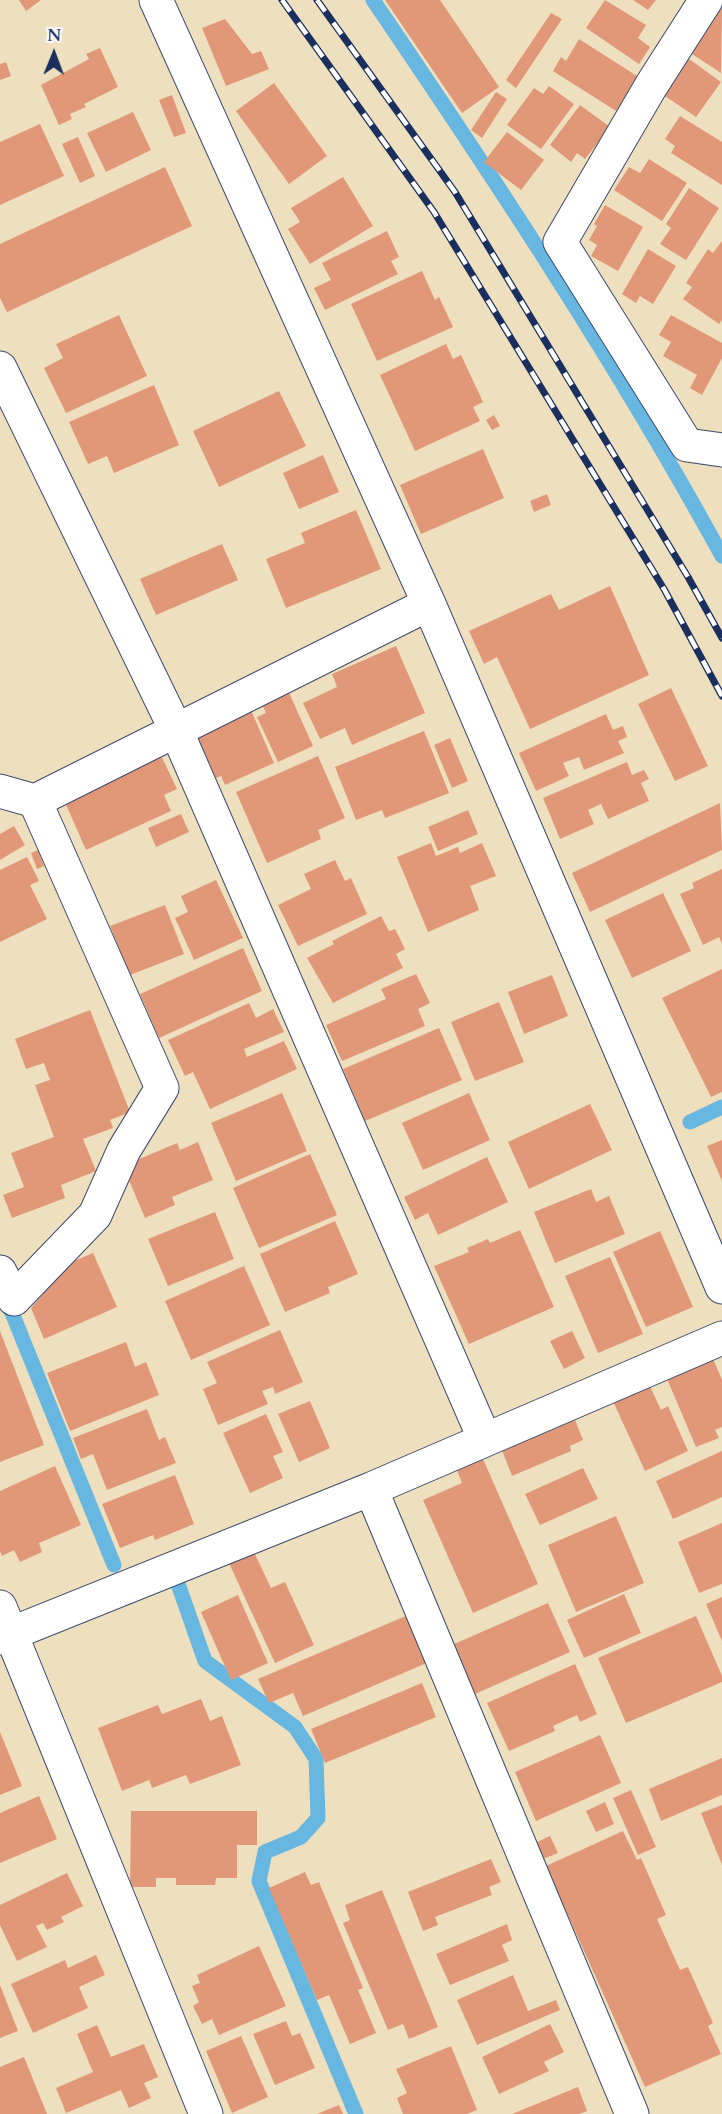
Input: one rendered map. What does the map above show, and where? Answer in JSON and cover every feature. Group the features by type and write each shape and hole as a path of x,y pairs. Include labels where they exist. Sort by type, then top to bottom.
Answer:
{"street":[{"path":"156,0 429,604 722,1287"},
{"path":"705,0 651,86 560,242 687,445 722,450"},
{"path":"0,368 176,730 485,1440"},
{"path":"0,791 35,801 429,604"},
{"path":"0,1272 14,1299 95,1215 124,1150 162,1088 35,801"},
{"path":"206,2114 4,1626 371,1489 722,1338"},
{"path":"371,1489 632,2114"}],"building":[{"path":"19,0 41,0 26,11"},
{"path":"385,0 440,0 499,87 462,113"},
{"path":"605,0 646,25 638,38 650,47 639,64 586,28"},
{"path":"633,0 656,0 648,10"},
{"path":"710,1 722,9 721,73 686,50"},
{"path":"551,13 562,19 516,88 506,80"},
{"path":"225,19 252,54 261,51 269,69 226,86 202,28"},
{"path":"579,39 637,76 632,84 642,91 633,105 624,99 616,111 553,71 561,57 566,61"},
{"path":"100,48 118,87 84,104 86,107 70,114 72,119 59,125 41,85 89,59 86,54"},
{"path":"678,51 721,82 696,117 653,88"},
{"path":"6,62 11,76 0,80 0,64"},
{"path":"274,83 327,156 289,184 236,111"},
{"path":"549,86 574,104 541,149 507,125 534,88 543,94"},
{"path":"496,92 507,99 482,138 471,130"},
{"path":"172,95 186,133 174,137 159,100"},
{"path":"580,105 610,127 585,159 577,153 571,162 550,145"},
{"path":"133,112 151,150 106,172 87,133"},
{"path":"680,116 722,142 722,185 671,153 675,146 665,139"},
{"path":"40,124 64,176 0,205 0,142"},
{"path":"507,132 544,160 521,190 484,162"},
{"path":"78,137 95,176 80,183 62,144"},
{"path":"649,159 687,183 662,221 614,190 629,167 640,173"},
{"path":"165,167 192,226 7,312 0,298 0,244"},
{"path":"343,177 373,226 310,264 288,229 300,222 291,208"},
{"path":"689,188 719,208 686,260 660,244 671,228 666,224"},
{"path":"605,205 643,227 618,271 591,256 597,245 589,240 597,226 594,224"},
{"path":"387,231 399,257 391,261 398,274 325,310 314,288 331,280 322,263"},
{"path":"722,241 722,320 719,324 683,299 692,287 686,283 708,249 713,253"},
{"path":"648,249 676,266 653,304 640,296 636,303 622,294"},
{"path":"422,271 435,300 439,297 453,327 377,361 351,304"},
{"path":"119,315 147,376 66,413 44,368 63,358 56,344"},
{"path":"671,315 722,343 722,358 702,395 690,388 697,375 663,356 671,342 659,335"},
{"path":"446,344 453,359 461,355 483,402 473,407 480,421 415,451 380,375"},
{"path":"154,385 179,445 114,473 107,456 88,464 69,422"},
{"path":"279,391 306,446 219,487 193,431"},
{"path":"494,415 500,426 492,430 486,420"},
{"path":"483,449 504,498 421,534 400,485"},
{"path":"323,455 339,492 299,509 283,473"},
{"path":"547,494 551,505 534,512 530,501"},
{"path":"356,510 381,569 286,608 266,559 305,543 301,533"},
{"path":"222,544 238,580 156,615 140,579"},
{"path":"610,586 649,675 530,729 497,657 484,664 469,631 551,594 559,610"},
{"path":"396,646 425,713 352,745 345,728 320,739 303,703 337,687 332,674"},
{"path":"286,686 313,746 278,762 257,717 266,713 259,698"},
{"path":"671,688 708,766 675,781 638,704"},
{"path":"247,701 274,763 225,785 221,776 216,778 192,724"},
{"path":"606,714 613,730 623,726 627,737 618,741 624,753 584,770 579,757 563,763 569,776 536,791 519,753"},
{"path":"424,731 449,793 385,818 382,810 356,820 335,767"},
{"path":"450,738 468,781 452,788 434,745"},
{"path":"157,747 177,789 164,795 171,811 86,850 60,791"},
{"path":"318,756 345,818 318,830 321,839 267,863 236,792"},
{"path":"627,762 632,775 644,770 649,779 641,783 649,801 608,819 601,804 588,810 594,824 560,839 543,798"},
{"path":"720,803 722,850 590,912 572,873"},
{"path":"468,810 478,834 438,851 428,827"},
{"path":"181,814 189,832 156,847 148,828"},
{"path":"14,826 25,845 0,860 0,834"},
{"path":"431,843 436,856 458,847 460,853 482,843 496,876 470,886 479,910 428,932 397,857"},
{"path":"38,850 44,866 37,869 31,853"},
{"path":"27,857 39,881 30,885 47,919 0,942 0,870"},
{"path":"335,860 345,881 351,878 367,914 298,946 278,905 311,889 304,874"},
{"path":"722,869 722,944 719,937 703,945 680,894 694,888 692,883"},
{"path":"216,880 243,938 194,960 175,918 188,912 181,896"},
{"path":"663,893 691,951 632,978 605,920"},
{"path":"165,905 184,954 130,975 110,926"},
{"path":"381,916 389,931 395,929 405,949 396,954 403,968 333,1003 307,958 334,944 332,941"},
{"path":"243,948 262,991 159,1038 140,994"},
{"path":"722,969 722,1092 711,1097 662,998"},
{"path":"416,974 430,1003 418,1009 425,1026 342,1061 326,1025 386,999 381,989"},
{"path":"552,975 568,1016 524,1034 508,992"},
{"path":"499,1002 524,1062 475,1081 451,1022"},
{"path":"249,1003 256,1018 273,1009 284,1032 244,1049 247,1057 284,1041 297,1069 210,1109 193,1072 185,1076 168,1040"},
{"path":"90,1010 130,1112 110,1120 113,1128 83,1139 96,1171 61,1185 65,1198 12,1218 3,1195 24,1187 11,1153 54,1137 35,1085 50,1080 44,1063 26,1069 15,1039"},
{"path":"439,1028 462,1080 365,1121 343,1069"},
{"path":"282,1093 307,1151 236,1181 211,1123"},
{"path":"469,1093 490,1140 423,1170 402,1123"},
{"path":"590,1104 612,1150 529,1189 508,1142"},
{"path":"722,1140 722,1181 707,1146"},
{"path":"198,1142 213,1180 172,1197 175,1205 145,1218 123,1166 177,1143 180,1150"},
{"path":"310,1154 337,1215 259,1248 233,1188"},
{"path":"487,1157 508,1202 438,1235 428,1213 415,1220 404,1197"},
{"path":"591,1189 596,1202 609,1196 625,1234 555,1263 534,1212"},
{"path":"215,1212 234,1259 168,1286 148,1239"},
{"path":"335,1221 358,1274 328,1287 330,1293 285,1312 260,1254"},
{"path":"520,1230 554,1307 469,1344 434,1266 469,1252 467,1248 488,1239 490,1243"},
{"path":"660,1231 693,1307 646,1327 613,1252"},
{"path":"93,1253 117,1307 44,1339 31,1308 69,1263"},
{"path":"610,1257 643,1334 598,1353 565,1276"},
{"path":"244,1266 270,1325 191,1360 165,1301"},
{"path":"280,1330 303,1382 275,1394 273,1387 262,1391 268,1404 218,1425 203,1389 217,1383 207,1362"},
{"path":"0,1331 44,1445 0,1462"},
{"path":"572,1331 585,1358 564,1369 550,1341"},
{"path":"126,1342 135,1367 146,1362 159,1395 70,1431 47,1373"},
{"path":"712,1356 722,1380 722,1427 715,1430 719,1438 696,1447 662,1367"},
{"path":"647,1380 661,1410 668,1406 688,1451 645,1471 611,1397"},
{"path":"310,1401 330,1448 299,1462 278,1414"},
{"path":"147,1409 159,1440 165,1437 176,1463 107,1490 93,1454 81,1459 73,1438"},
{"path":"266,1414 283,1452 273,1456 283,1478 250,1493 223,1433"},
{"path":"573,1415 583,1440 570,1446 571,1451 512,1476 500,1445"},
{"path":"722,1451 722,1497 673,1519 656,1481"},
{"path":"483,1459 538,1584 473,1613 423,1500 462,1483 457,1470"},
{"path":"55,1466 81,1525 39,1543 42,1552 20,1562 14,1550 2,1556 0,1551 0,1491"},
{"path":"583,1468 598,1499 540,1525 525,1494"},
{"path":"175,1475 194,1524 155,1540 153,1535 120,1548 102,1504"},
{"path":"616,1516 644,1583 576,1612 548,1545"},
{"path":"722,1523 722,1584 699,1593 678,1542"},
{"path":"253,1550 271,1588 285,1582 314,1645 275,1663 228,1561"},
{"path":"624,1594 641,1633 584,1658 567,1620"},
{"path":"238,1595 268,1663 231,1680 201,1612"},
{"path":"722,1597 722,1641 706,1604"},
{"path":"548,1603 570,1652 475,1694 454,1644"},
{"path":"408,1615 429,1662 303,1716 293,1693 269,1703 258,1679"},
{"path":"696,1616 722,1676 722,1682 626,1723 598,1658"},
{"path":"575,1664 597,1714 580,1722 577,1715 553,1726 555,1731 509,1751 487,1703"},
{"path":"422,1683 436,1717 325,1763 311,1729"},
{"path":"201,1699 210,1721 222,1716 241,1765 190,1784 186,1775 152,1788 149,1780 122,1791 98,1728 158,1705 162,1714"},
{"path":"0,1732 22,1786 0,1795"},
{"path":"600,1735 621,1783 536,1821 515,1772"},
{"path":"722,1758 722,1795 661,1821 649,1789"},
{"path":"631,1790 656,1847 638,1855 613,1798"},
{"path":"39,1796 57,1839 0,1863 0,1813"},
{"path":"605,1802 614,1824 596,1832 586,1811"},
{"path":"722,1805 722,1865 701,1813"},
{"path":"131,1811 257,1811 257,1845 237,1845 237,1878 216,1878 215,1885 176,1885 176,1878 156,1878 156,1887 130,1887"},
{"path":"623,1831 637,1860 641,1858 666,1915 657,1919 680,1970 688,1967 713,2023 708,2026 721,2054 645,2087 546,1866"},
{"path":"550,1836 558,1853 543,1859 535,1843"},
{"path":"491,1859 501,1882 489,1887 492,1895 435,1917 438,1925 423,1931 408,1892"},
{"path":"305,1872 311,1885 319,1882 363,1988 358,1990 376,2033 350,2044 329,1995 317,2000 269,1888"},
{"path":"67,1873 83,1906 61,1917 64,1922 47,1930 43,1923 36,1926 47,1947 17,1961 0,1925 0,1905"},
{"path":"382,1890 438,2027 409,2039 403,2024 388,2030 343,1923 350,1920 345,1905"},
{"path":"507,1924 512,1940 502,1945 509,1961 450,1985 436,1954"},
{"path":"259,1946 286,2006 219,2035 212,2019 202,2024 193,2006 199,2002 192,1986 200,1983 197,1975"},
{"path":"96,1955 105,1975 79,1987 88,2008 33,2033 11,1984 65,1960 68,1968"},
{"path":"513,1975 528,2011 556,2000 560,2010 477,2045 457,2000"},
{"path":"0,1985 18,2031 0,2038"},
{"path":"286,2021 292,2036 300,2033 315,2068 275,2085 253,2034"},
{"path":"550,2024 564,2052 544,2062 549,2071 499,2094 482,2057"},
{"path":"97,2025 111,2057 144,2044 158,2077 144,2083 151,2098 129,2108 121,2090 66,2113 56,2088 93,2072 77,2034"},
{"path":"241,2036 268,2097 232,2113 206,2051"},
{"path":"451,2046 477,2110 467,2114 403,2114 397,2098 407,2093 396,2069"},
{"path":"24,2057 47,2114 0,2114 0,2067"},
{"path":"578,2087 587,2111 579,2114 512,2114"},
{"path":"339,2105 343,2114 317,2114"}],"waterway":[{"path":"373,0 465,136 598,343 722,556"},
{"path":"690,1122 722,1107"},
{"path":"6,1298 114,1565"},
{"path":"176,1578 205,1661 295,1727 316,1759 318,1818 301,1837 265,1852 259,1881 356,2114"}],"railway":[{"path":"282,0 434,212 664,589 722,696"},
{"path":"317,0 455,192 688,577 722,638"}]}
